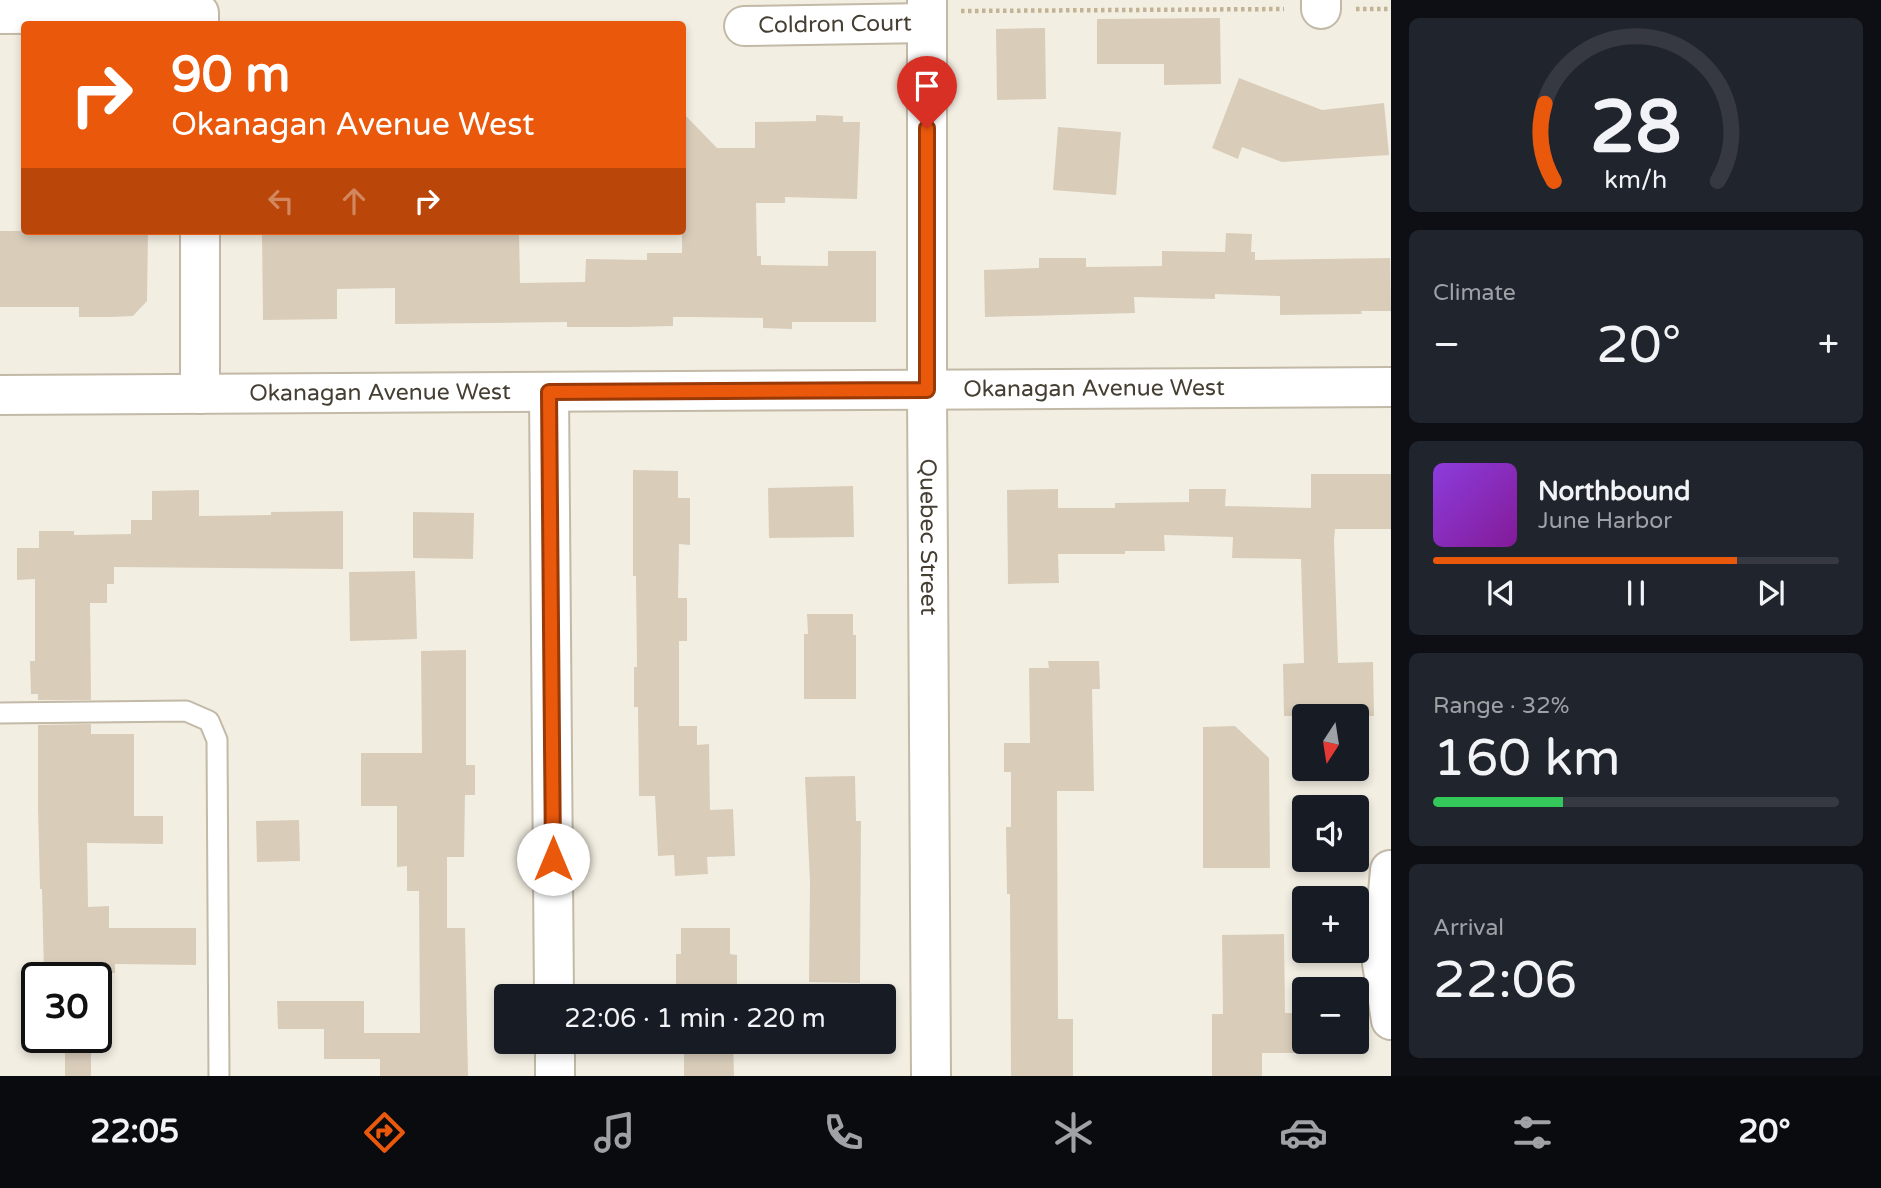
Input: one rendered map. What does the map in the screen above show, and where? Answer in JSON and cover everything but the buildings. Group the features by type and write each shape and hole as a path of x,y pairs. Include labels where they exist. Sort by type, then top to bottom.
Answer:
{"street":[{"name":"Coldron Court","path":"744,26 927,12"},
{"name":"Quebec Street","path":"927,12 932,1076"},
{"path":"0,14 199,13 199,21"},
{"path":"200,235 200,394"},
{"name":"Okanagan Avenue West","path":"0,395 1391,387"},
{"path":"549,392 554,984"},
{"path":"1390,870 1382,963 1391,1020"},
{"path":"555,1054 555,1076"}],"lane":[{"path":"0,713 186,711 209,721 217,740 219,1076"}],"path":[{"path":"927,12 1321,5 1391,9"}],"route":[{"path":"553,859 549,392 927,390 927,128"}]}
